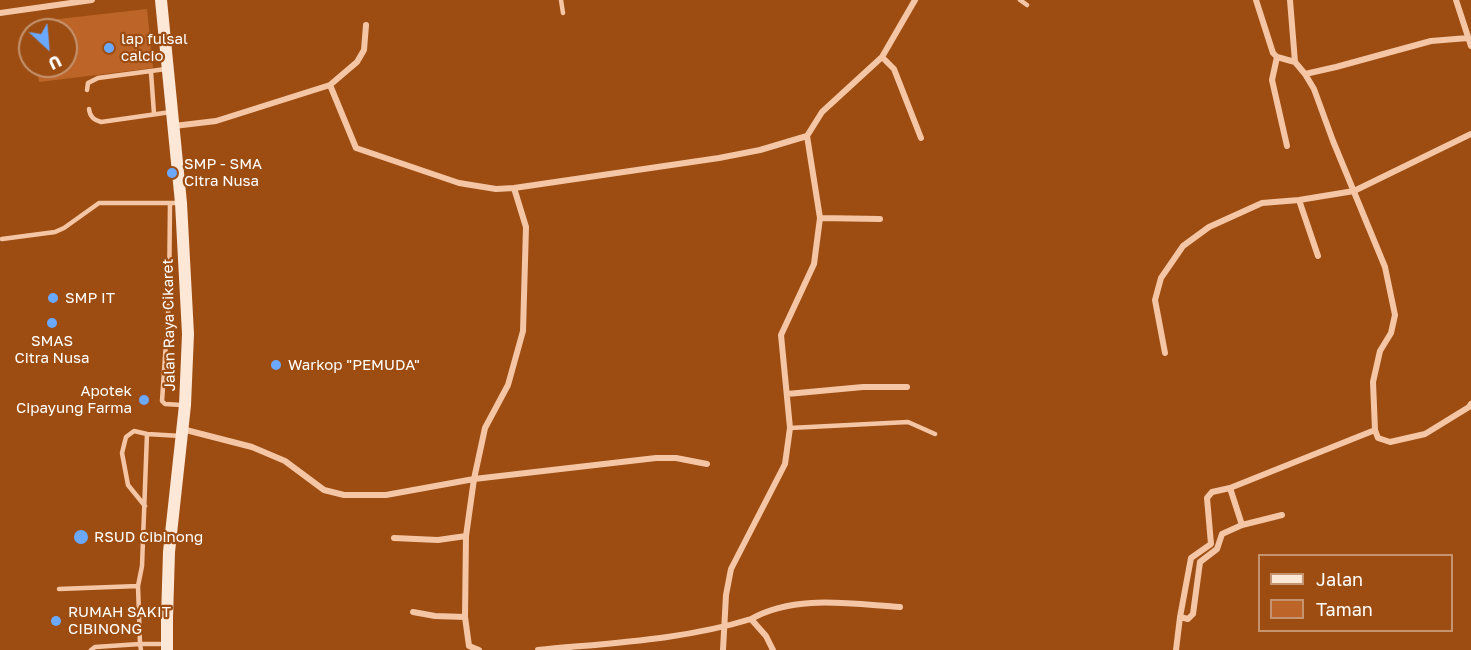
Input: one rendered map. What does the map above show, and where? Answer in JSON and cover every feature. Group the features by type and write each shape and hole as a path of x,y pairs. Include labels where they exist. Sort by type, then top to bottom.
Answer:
{"main road":[{"name":"Jalan Raya Cikaret","path":"161,0 172,111 175,203 188,334 185,405 169,552 164,647"}],"street":[{"path":"0,13 92,0"},
{"path":"723,650 726,595 731,569 785,464 790,428 781,335 814,264 820,218 807,136 822,112 882,57 915,0"},
{"path":"1256,0 1273,53 1276,57 1294,62 1314,89 1385,267 1395,315 1391,333 1380,351 1373,382 1375,430 1378,438 1390,442 1425,434 1471,404"},
{"path":"1290,0 1294,62"},
{"path":"1456,0 1471,46"},
{"path":"173,126 216,121 330,85 357,62 364,50 366,25"},
{"path":"1305,74 1431,41 1468,38"},
{"path":"882,57 894,69 921,138"},
{"path":"1276,57 1272,80 1287,146"},
{"path":"330,85 356,148 459,183 496,189 719,158 760,150 807,136"},
{"path":"1165,353 1155,300 1161,278 1183,246 1209,227 1262,203 1299,200 1354,191 1471,134"},
{"path":"478,650 469,646 465,617 466,536 474,479 485,428 508,385 523,331 526,227 514,188"},
{"path":"1299,200 1318,256"},
{"path":"820,218 880,219"},
{"path":"787,394 863,387 907,387"},
{"path":"1176,650 1191,558 1211,544 1207,498 1212,492 1230,488 1375,430"},
{"path":"182,433 252,447 285,461 324,490 344,495 387,495 474,479 656,458 676,458 707,464"},
{"path":"1230,488 1242,525"},
{"path":"1180,617 1188,619 1193,614 1200,562 1217,549 1222,534 1242,525 1282,514"},
{"path":"394,538 438,540 466,536"},
{"path":"538,650 653,639 723,628 751,620 778,607 821,602 900,607"},
{"path":"413,612 435,616 465,617"},
{"path":"751,620 766,636 773,650"}],"lane":[{"path":"561,0 563,13"},
{"path":"1020,0 1027,5"},
{"path":"87,90 88,83 98,78 167,69"},
{"path":"151,72 154,114"},
{"path":"89,108 91,117 101,122 172,111"},
{"path":"2,239 55,232 99,203 175,203 162,401 165,404 185,405"},
{"path":"169,299 186,301"},
{"path":"790,428 908,422 935,434"},
{"path":"145,506 128,485 122,453 126,437 134,431 147,434 182,433"},
{"path":"141,650 138,586 142,566 147,434"},
{"path":"59,589 138,586"},
{"path":"91,650 95,647 119,648 140,644 164,647"}],"green space":[{"name":"lap fulsal calcio","path":"147,9 153,68 78,77 78,18 67,18"},
{"name":"lap fulsal calcio","path":"38,78 72,78 39,82"}],"place":[{"name":"lap fulsal calcio","path":"109,48"},
{"name":"SMP - SMA Citra Nusa","path":"172,173"},
{"name":"SMP IT","path":"53,298"},
{"name":"SMAS Citra Nusa","path":"52,323"},
{"name":"Warkop \"PEMUDA\"","path":"276,365"},
{"name":"Apotek Cipayung Farma","path":"144,400"},
{"name":"RSUD Cibinong","path":"81,537"},
{"name":"RUMAH SAKIT CIBINONG","path":"56,621"}]}
